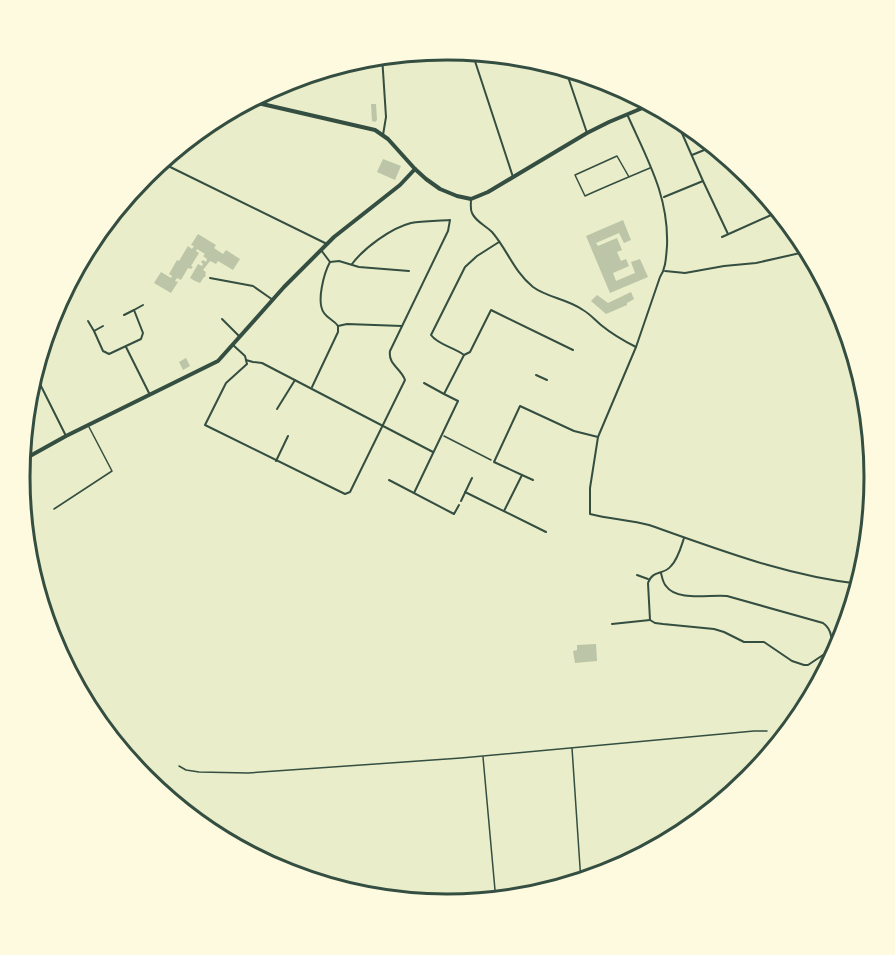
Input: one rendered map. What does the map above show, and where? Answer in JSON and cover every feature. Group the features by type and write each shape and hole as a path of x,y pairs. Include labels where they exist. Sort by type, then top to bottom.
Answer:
{"main road":[{"path":"262,104 366,127 383,135 415,169 440,189 471,199 488,192 586,134 642,108"},
{"path":"31,456 223,357 273,300 327,244 400,185 415,169"}],"street":[{"path":"475,61 513,177"},
{"path":"383,66 386,117 383,135"},
{"path":"568,78 586,134"},
{"path":"627,114 663,197 668,230 664,271 636,347 598,437 590,488 590,514 632,521 781,569 852,583"},
{"path":"682,132 728,234"},
{"path":"692,155 706,149"},
{"path":"169,167 327,244"},
{"path":"663,197 703,181"},
{"path":"471,199 471,211 476,219 491,231 518,272 535,288 551,297 583,309 603,327 624,342 636,347"},
{"path":"722,237 772,215"},
{"path":"233,345 245,356 247,364 226,383 205,425 345,494 350,492 405,380 402,373 392,364 389,358 390,351 448,231 450,220 414,223 397,229 362,253 352,264"},
{"path":"464,355 434,340 431,335 465,267 499,242"},
{"path":"321,250 330,262"},
{"path":"664,271 685,273 756,263 799,253"},
{"path":"330,262 339,261 359,267 409,271"},
{"path":"311,388 338,332 336,322 326,315 321,306 324,273 330,262"},
{"path":"210,278 253,286 273,300"},
{"path":"124,315 143,305"},
{"path":"88,321 103,351 109,354 141,339 143,333 134,310"},
{"path":"444,394 464,355 470,352 491,310 573,350"},
{"path":"222,319 240,337"},
{"path":"338,326 347,324 402,326"},
{"path":"94,331 103,326"},
{"path":"126,347 150,395"},
{"path":"246,360 262,363 434,452"},
{"path":"536,375 547,380"},
{"path":"278,409 295,380"},
{"path":"414,493 458,401 424,384"},
{"path":"40,385 66,436"},
{"path":"533,480 494,462 520,406 574,431 598,437"},
{"path":"276,461 288,436"},
{"path":"504,511 522,475"},
{"path":"461,501 472,478"},
{"path":"389,480 454,514 459,505"},
{"path":"465,492 546,532"},
{"path":"650,620 648,584 650,579 652,575 669,569 674,564 684,537"},
{"path":"661,573 665,584 672,592 696,597 727,596 822,623 830,630 832,640"},
{"path":"637,575 650,579"},
{"path":"612,624 636,625 650,620 655,623 714,629 744,642 764,642 792,661 804,665 825,654"}],"lane":[{"path":"629,177 617,156 575,175 585,196 651,168"},
{"path":"54,509 112,471 89,425"},
{"path":"179,766 198,772 248,773 483,756 653,739 767,731"},
{"path":"572,747 580,873"},
{"path":"483,756 495,892"}],"path":[{"path":"442,435 494,462"}],"building":[{"path":"371,104 376,104 377,120 375,122 372,121"},
{"path":"383,159 401,166 395,180 377,172"},
{"path":"623,220 631,240 624,243 619,233 596,243 598,246 617,238 622,250 617,252 621,261 626,259 629,266 613,273 616,281 635,273 631,262 640,259 648,277 610,293 586,236"},
{"path":"198,234 216,245 214,248 223,254 226,250 240,259 233,270 218,261 216,264 210,261 203,270 206,272 205,277 200,283 195,281 190,278 198,264 202,266 201,262 203,260 206,262 207,259 203,256 205,254 197,249 199,253 191,266 193,267 188,268 181,280 177,278 175,281 178,282 171,293 154,283 161,272 171,278 169,274 177,260 179,261 188,246 192,249 194,246 191,245"},
{"path":"631,292 634,299 627,305 606,314 591,301 597,295 608,303"},
{"path":"186,358 190,366 183,370 179,362"},
{"path":"596,644 597,661 575,663 573,651 577,650 577,645"}]}
